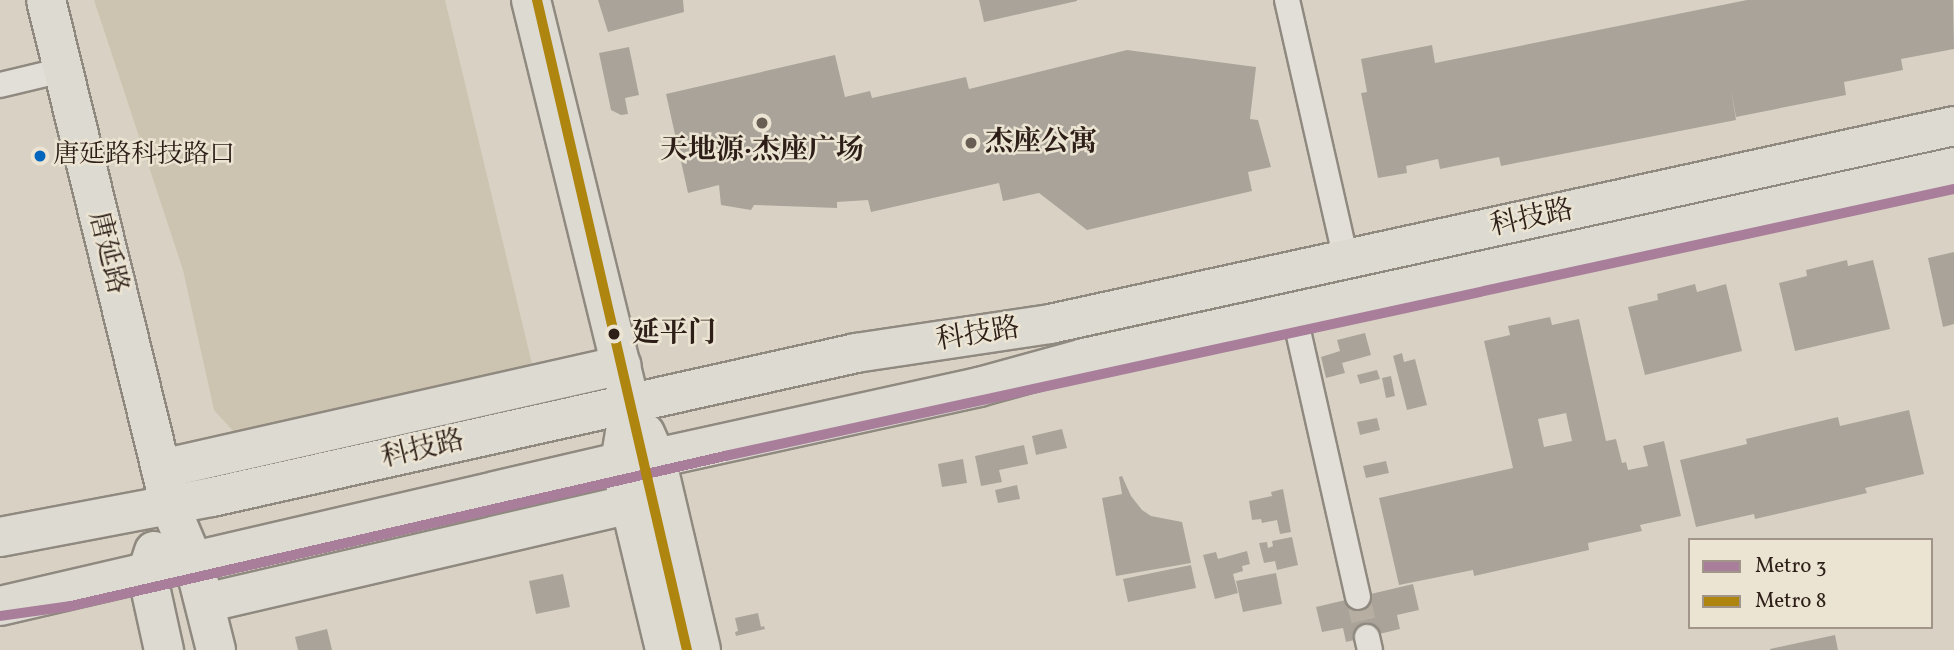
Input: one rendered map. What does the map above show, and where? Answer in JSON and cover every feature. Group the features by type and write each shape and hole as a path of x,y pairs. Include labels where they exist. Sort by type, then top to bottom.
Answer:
{"main road":[{"name":"唐延路","path":"46,0 170,506 194,563 216,650"},
{"path":"531,0 630,403 638,460 701,650"},
{"name":"科技路","path":"0,537 170,506 856,353 1050,324 1954,126"},
{"name":"科技路","path":"0,606 638,460 979,387 1084,358 1954,167"},
{"path":"161,469 621,365"},
{"path":"638,460 619,507 642,650"},
{"path":"164,650 147,573 170,506"},
{"path":"205,603 619,507"},
{"path":"619,507 665,650"}],"street":[{"path":"1287,0 1346,260"},
{"path":"0,85 63,70"},
{"path":"1294,313 1358,597"}],"shaded area":[{"path":"94,0 445,0 532,364 234,432 214,410 183,270"}],"building":[{"path":"598,0 683,0 684,12 608,32"},
{"path":"979,0 1077,0 1077,1 984,22"},
{"path":"1747,0 1953,0 1954,49 1901,59 1903,70 1844,82 1846,95 1736,117 1731,88 1736,120 1501,166 1499,157 1440,169 1438,159 1406,166 1407,173 1378,178 1361,93 1367,92 1361,59 1432,45 1435,63"},
{"path":"629,47 639,95 625,98 628,114 621,115 611,110 599,53"},
{"name":"杰座公寓","path":"1127,50 1256,67 1250,119 1258,120 1271,167 1248,172 1252,191 1087,230 1039,193 1003,201 999,183 871,212 868,200 837,202 837,208 754,205 751,210 721,205 719,185 688,193 666,94 835,55 845,97 870,91 872,98 966,77 969,89"},
{"path":"1954,252 1954,324 1943,327 1928,258"},
{"path":"1847,260 1848,266 1873,260 1890,329 1795,351 1779,283 1807,276 1806,270"},
{"path":"1695,284 1697,292 1726,284 1742,351 1645,375 1628,307 1658,300 1657,294"},
{"path":"1550,317 1552,325 1579,319 1606,441 1616,439 1622,463 1626,462 1628,470 1648,466 1643,446 1664,441 1681,516 1640,525 1642,531 1588,543 1589,550 1474,576 1473,570 1399,585 1379,498 1513,468 1484,341 1510,335 1508,326","holes":["1566,413 1572,441 1544,447 1538,419"]},
{"path":"1365,333 1371,355 1342,363 1345,373 1326,378 1321,357 1340,351 1337,340"},
{"path":"1402,353 1404,362 1415,359 1427,405 1407,410 1393,356"},
{"path":"1377,370 1380,379 1360,384 1357,375"},
{"path":"1391,376 1395,396 1386,398 1382,378"},
{"path":"1909,410 1924,474 1865,488 1867,493 1755,519 1754,514 1696,527 1680,460 1747,444 1746,439 1838,417 1840,426"},
{"path":"1377,418 1380,430 1360,435 1357,422"},
{"path":"1062,429 1067,448 1036,455 1032,436"},
{"path":"1024,445 1028,464 999,470 1002,482 981,486 975,456"},
{"path":"963,459 967,483 942,487 938,464"},
{"path":"1386,461 1389,473 1366,478 1363,466"},
{"path":"1122,476 1131,496 1142,510 1151,516 1182,522 1191,563 1116,576 1102,498 1122,494 1119,477"},
{"path":"1017,485 1020,499 998,503 995,490"},
{"path":"1283,489 1291,532 1280,534 1277,520 1262,523 1261,519 1252,520 1249,501 1272,496 1271,492"},
{"path":"1292,537 1298,565 1277,570 1275,561 1264,563 1259,543 1267,542 1268,548 1273,546 1272,541"},
{"path":"1247,551 1250,564 1242,566 1243,571 1233,574 1238,593 1215,599 1203,555 1216,552 1218,559"},
{"path":"1191,565 1196,588 1128,602 1123,579"},
{"path":"1276,573 1282,604 1243,612 1236,581"},
{"path":"563,574 570,607 536,614 529,581"},
{"path":"1413,584 1419,610 1397,615 1400,629 1346,642 1343,628 1322,632 1316,607"},
{"path":"758,613 761,627 764,626 765,629 736,636 735,632 738,631 735,618"},
{"path":"327,629 332,650 298,650 295,637"},
{"path":"1835,635 1838,650 1770,650 1770,649"}],"tunnel":[{"path":"1358,597 1367,637"}],"metro line":[{"name":"8","path":"537,0 687,650"},
{"name":"3","path":"0,616 71,606 725,456 1954,189"}],"place":[{"name":"天地源·杰座广场","path":"762,123"},
{"name":"杰座公寓","path":"971,143"},
{"name":"唐延路科技路口","path":"40,156"},
{"name":"延平门","path":"614,334"}]}
